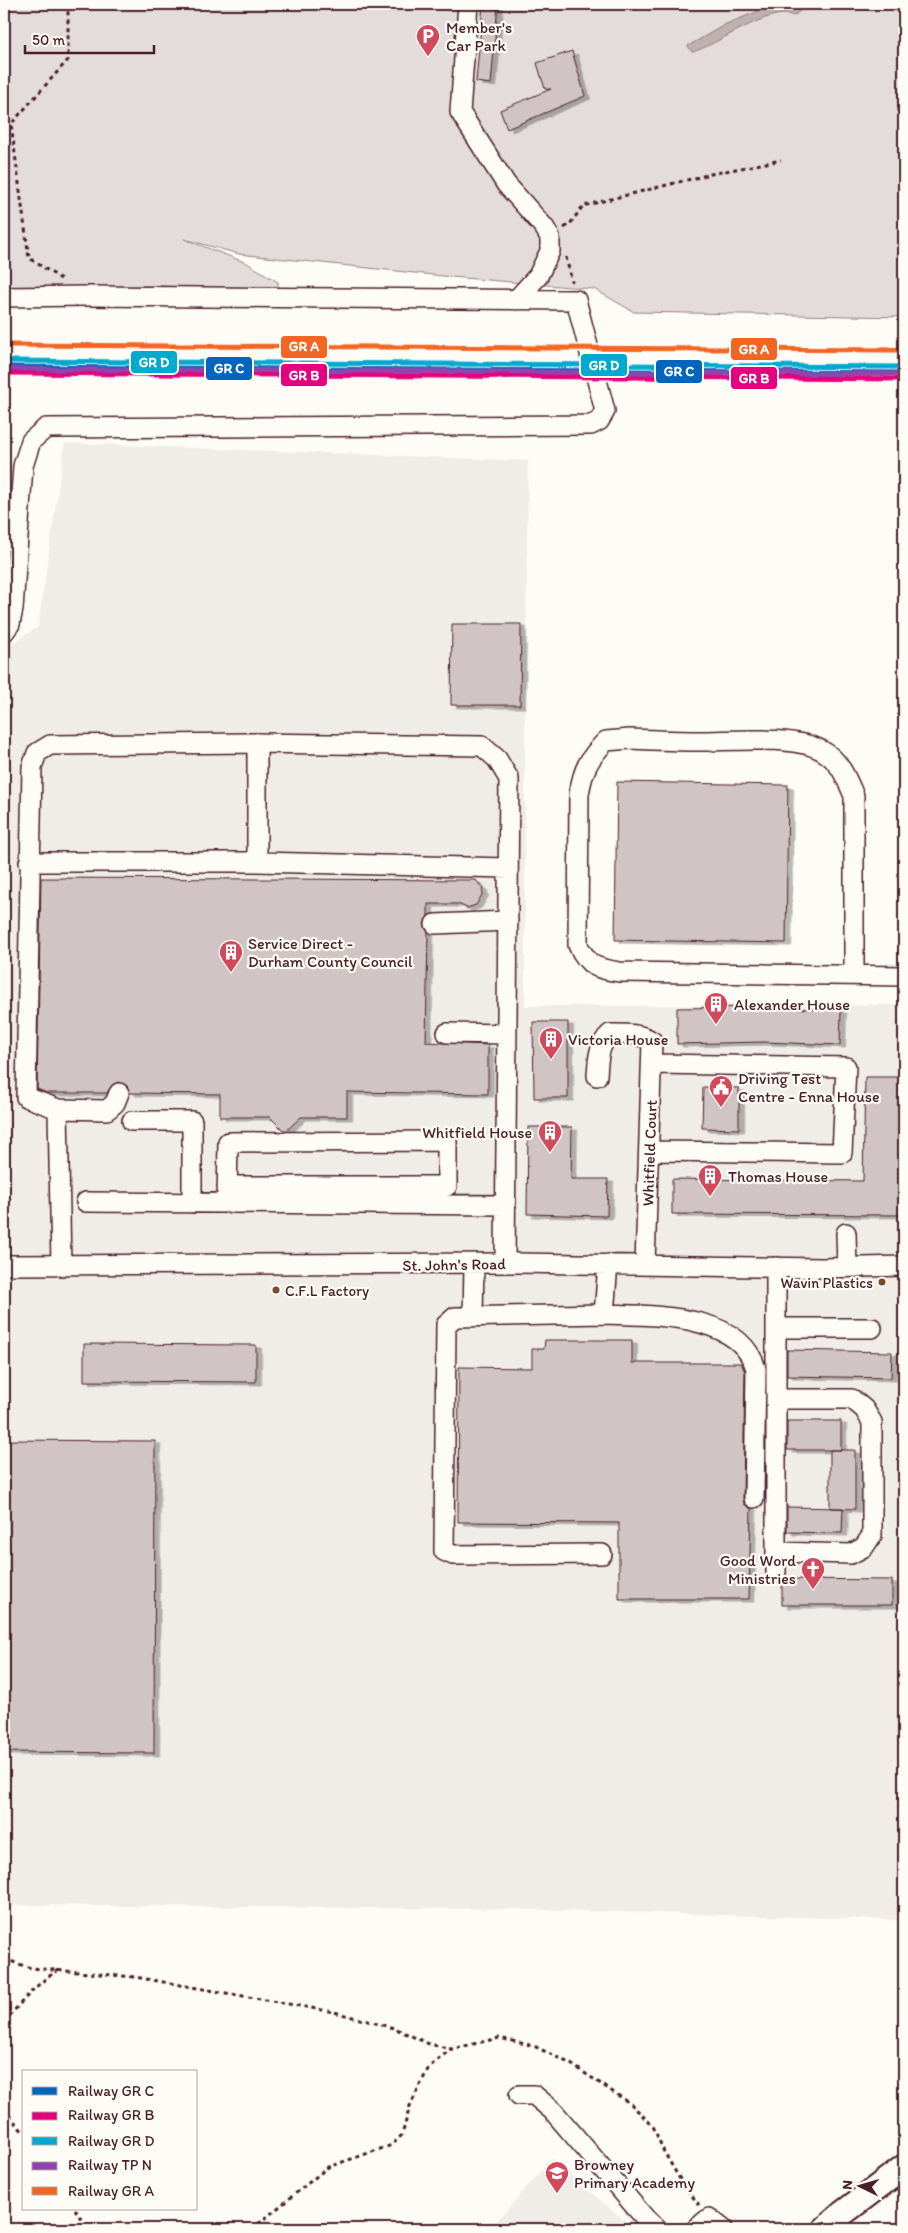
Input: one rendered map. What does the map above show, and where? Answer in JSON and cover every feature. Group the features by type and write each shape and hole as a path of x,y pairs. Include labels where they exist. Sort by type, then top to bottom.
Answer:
{"main road":[{"path":"825,2229 904,2167"}],"street":[{"path":"468,4 460,112 506,184 544,227 550,237 550,251 538,276 516,300"},
{"path":"4,297 576,300 605,411 599,420 591,425 46,428 31,441 23,466 13,609 10,624 4,632"},
{"path":"854,974 854,796 845,775 831,757 822,750 796,743 630,739 606,741 593,754 582,773 579,794 578,945 585,959 597,969 619,972 904,976"},
{"path":"257,743 258,862"},
{"path":"119,1093 116,1103 106,1110 58,1109 26,1097 29,862 32,767 36,753 50,744 257,743 482,746 497,759 509,779 505,1263"},
{"path":"29,862 258,862 508,868"},
{"path":"435,924 508,920"},
{"path":"447,1033 507,1034"},
{"name":"Whitfield Court","path":"597,1076 598,1055 604,1040 610,1034 645,1036 652,1041 645,1265"},
{"path":"649,1151 842,1153 846,1067 652,1064"},
{"path":"58,1109 61,1266"},
{"path":"132,1121 192,1121 192,1202"},
{"path":"86,1202 192,1202 227,1194 447,1186 447,1141 228,1142 227,1194"},
{"path":"227,1194 506,1205"},
{"path":"846,1233 847,1267"},
{"name":"St. John's Road","path":"4,1266 505,1263 776,1267 904,1266"},
{"path":"474,1264 474,1317"},
{"path":"604,1314 608,1264"},
{"path":"776,1267 776,1573"},
{"path":"602,1554 454,1555 444,1550 446,1326 454,1317 604,1314 700,1322 718,1327 753,1357 756,1369 754,1498"},
{"path":"776,1328 872,1328"},
{"path":"776,1399 852,1399 864,1409 872,1422 872,1535 864,1547 851,1554 776,1552"},
{"path":"519,2095 534,2095 553,2111 645,2218 657,2229"}],"path":[{"path":"68,4 68,60 11,124 29,258 88,296"},
{"path":"576,300 566,252 550,237 570,224 583,206 710,174 781,160"},
{"path":"4,1959 31,1968 135,1977 334,2012 394,2028 429,2044 452,2049"},
{"path":"4,2022 31,1991 46,1977 59,1970"},
{"path":"252,2229 328,2167 392,2145 402,2135 410,2106 429,2066 452,2049 499,2038 534,2046 571,2064 631,2104 653,2126 664,2152 710,2225"},
{"path":"4,2109 22,2131"},
{"path":"76,2210 87,2229"}],"shaded area":[{"path":"4,4 904,4 904,317 634,312 594,289 452,277 239,254 184,239 247,263 278,282 278,290 159,286 4,288"},
{"path":"777,4 808,4 794,16 784,14 771,16 692,52 688,46 726,24"},
{"path":"65,443 528,461 525,726 525,1006 904,1005 904,1614 897,1614 904,1782 904,1920 512,1909 4,1905 4,649 38,627"},
{"name":"Browney Primary Academy","path":"552,2159 634,2229 490,2229"}],"building":[{"path":"483,4 498,4 491,84 476,82"},
{"path":"572,51 585,96 507,129 500,110 551,89 545,89 537,63"},
{"path":"452,624 521,624 520,705 451,705"},
{"path":"617,782 788,785 786,943 615,940"},
{"name":"Service Direct - Durham County Council","path":"41,878 476,880 483,893 476,905 467,908 458,904 428,904 428,916 424,924 428,932 426,1042 488,1045 488,1094 347,1092 347,1117 301,1117 287,1130 283,1130 270,1117 220,1117 220,1094 130,1093 127,1086 118,1082 112,1085 107,1093 47,1093 37,1089"},
{"path":"755,1007 841,1010 840,1045 764,1042 677,1044 677,1008"},
{"name":"Victoria House","path":"533,1022 568,1022 568,1098 534,1098"},
{"path":"865,1077 904,1077 904,1215 672,1214 672,1179 863,1181"},
{"name":"Driving Test Centre - Enna House","path":"703,1087 739,1088 739,1129 702,1128"},
{"name":"Whitfield House","path":"528,1127 572,1127 571,1179 608,1179 607,1216 527,1214"},
{"path":"545,1340 632,1340 632,1363 741,1363 745,1372 743,1498 744,1504 751,1508 749,1599 619,1599 619,1523 458,1522 459,1367 532,1368 532,1349 544,1349"},
{"path":"84,1344 256,1345 256,1382 84,1381"},
{"path":"787,1350 892,1352 891,1378 787,1376"},
{"path":"787,1421 841,1421 841,1450 787,1450"},
{"path":"4,1440 155,1441 154,1753 4,1752"},
{"path":"830,1450 855,1450 855,1509 830,1508"},
{"path":"787,1507 843,1508 842,1533 787,1532"},
{"path":"785,1579 892,1580 892,1605 782,1605 782,1582"}],"transit line":[{"path":"4,345 904,350"},
{"path":"4,361 904,367"},
{"path":"4,367 904,373"},
{"path":"4,369 904,374"},
{"path":"4,373 904,379"}],"place":[{"name":"Member's Car Park","path":"428,57"},
{"name":"Service Direct - Durham County Council","path":"231,973"},
{"name":"Alexander House","path":"716,1025"},
{"name":"Victoria House","path":"551,1060"},
{"name":"Driving Test Centre - Enna House","path":"721,1108"},
{"name":"Whitfield House","path":"550,1153"},
{"name":"Thomas House","path":"710,1197"},
{"name":"Wavin Plastics","path":"882,1282"},
{"name":"C.F.L Factory","path":"276,1290"},
{"name":"Good Word Ministries","path":"813,1590"},
{"name":"Browney Primary Academy","path":"557,2194"}]}
